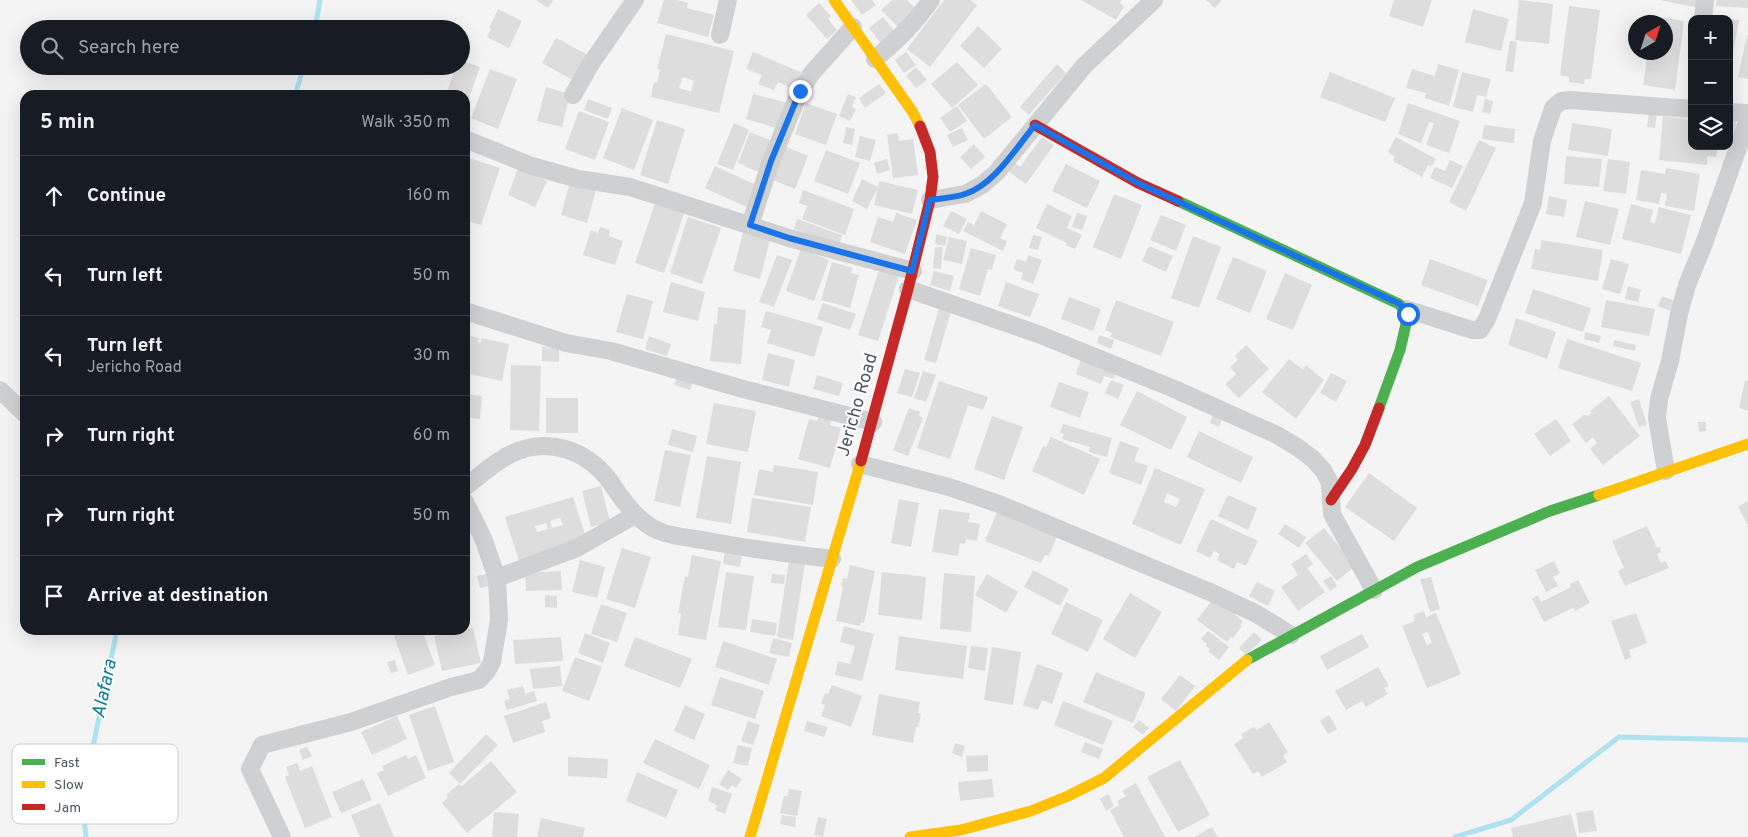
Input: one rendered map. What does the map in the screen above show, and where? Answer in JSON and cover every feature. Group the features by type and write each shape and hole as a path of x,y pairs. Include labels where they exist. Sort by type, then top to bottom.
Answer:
{"street":[{"path":"573,95 590,65 635,0"},
{"path":"720,35 728,0"},
{"name":"Jericho Road","path":"750,837 873,422 930,200 933,177 930,152 924,133 912,111 834,0"},
{"path":"875,59 897,42 916,21 931,0"},
{"path":"930,200 965,194 982,185 997,172 1084,66 1154,0"},
{"path":"1703,15 1705,0"},
{"path":"750,225 771,161 800,91 812,73 853,27"},
{"path":"1035,125 1138,183 1400,304 1406,309 1472,330 1480,330 1487,320 1533,203 1542,141 1553,108 1561,101 1570,100 1688,104"},
{"path":"1733,112 1748,113"},
{"path":"1666,471 1658,418 1659,400 1670,361 1679,314 1687,284 1703,246 1748,120"},
{"path":"470,141 532,166 578,179 630,187 789,238 912,271"},
{"path":"908,289 1038,334 1172,388 1277,435 1313,458 1323,470 1330,483 1332,514 1374,590"},
{"path":"1331,500 1352,469 1365,445 1400,350 1408,314 1406,309"},
{"path":"470,313 566,343 611,351 743,389 873,422"},
{"path":"0,390 20,409"},
{"path":"910,837 960,830 1031,810 1068,796 1104,778 1248,658 1417,567 1550,511 1748,444"},
{"path":"470,483 512,453 534,446 577,452 591,462 606,477 635,515 660,532 752,549 832,559"},
{"path":"860,464 948,487 999,504 1210,592 1255,613 1291,635"},
{"path":"282,837 250,769 262,746 351,722 451,687 479,680 487,671 492,662 499,620 497,578 483,538 470,512"},
{"path":"497,578 577,548 635,515"}],"building":[{"path":"536,0 553,0 548,8"},
{"path":"664,0 677,0 688,3 687,8 714,15 708,37 657,23"},
{"path":"851,0 872,0 876,5 862,15"},
{"path":"892,0 907,0 919,12 901,30 881,10"},
{"path":"944,0 970,0 977,5 930,67 907,49"},
{"path":"1081,0 1122,0 1120,3 1124,6 1116,20"},
{"path":"1206,0 1222,0 1215,8"},
{"path":"1394,0 1432,0 1423,27 1389,16"},
{"path":"1519,0 1553,4 1549,44 1515,40"},
{"path":"1660,0 1700,0 1698,8"},
{"path":"1716,0 1748,0 1748,8 1716,6"},
{"path":"819,3 831,16 828,19 837,30 827,39 806,15"},
{"path":"1569,6 1600,10 1591,79 1585,79 1584,84 1569,82 1569,77 1560,75"},
{"path":"498,9 522,21 509,48 487,37"},
{"path":"1473,9 1509,19 1501,51 1465,42"},
{"path":"883,17 896,33 882,45 869,28"},
{"path":"1673,19 1684,21 1675,90 1643,85 1647,60 1673,60"},
{"path":"1733,19 1739,20 1733,51"},
{"path":"978,26 1002,49 984,68 960,46"},
{"path":"666,34 734,51 719,113 651,97 654,82 657,83 660,70 657,69","holes":["683,77 694,81 691,92 679,88"]},
{"path":"1748,35 1748,79 1738,77"},
{"path":"556,38 588,55 574,81 542,63"},
{"path":"1510,41 1517,42 1513,72 1505,71"},
{"path":"753,52 801,72 794,89 778,82 774,90 758,84 762,75 746,69"},
{"path":"906,52 916,65 904,73 895,60"},
{"path":"957,62 978,85 952,108 931,84"},
{"path":"470,63 480,67 470,95 470,90 448,90 453,75 470,75"},
{"path":"1057,64 1066,73 1029,115 1020,107"},
{"path":"1438,64 1459,70 1449,106 1425,98 1426,93 1406,88 1412,69 1435,76"},
{"path":"916,67 927,80 916,88 906,76"},
{"path":"490,69 517,79 498,129 471,118"},
{"path":"1330,72 1395,98 1385,122 1320,97"},
{"path":"1462,72 1491,79 1486,97 1477,95 1473,112 1453,107"},
{"path":"879,84 886,93 865,108 859,98"},
{"path":"986,84 1012,117 984,139 958,105"},
{"path":"546,87 570,94 562,127 537,121"},
{"path":"753,94 788,103 780,129 746,119"},
{"path":"848,94 856,97 852,107 856,109 850,121 839,116"},
{"path":"588,99 612,108 608,119 584,110"},
{"path":"1485,99 1493,101 1490,114 1482,112"},
{"path":"806,103 837,114 826,145 795,134"},
{"path":"1408,103 1460,121 1449,153 1426,145 1434,123 1429,122 1421,143 1398,134"},
{"path":"957,106 967,121 950,132 940,118"},
{"path":"622,108 653,120 634,170 603,158"},
{"path":"579,111 609,122 595,160 565,149"},
{"path":"1649,111 1657,112 1655,128 1647,127"},
{"path":"1663,116 1688,119 1688,150 1717,150 1716,157 1707,156 1707,165 1659,160"},
{"path":"1733,116 1737,117 1735,134 1733,134"},
{"path":"657,120 685,129 668,184 640,175"},
{"path":"734,123 749,130 733,170 717,164"},
{"path":"1572,123 1612,129 1608,156 1568,150"},
{"path":"1484,125 1515,129 1514,143 1482,139"},
{"path":"846,127 855,129 852,145 843,143"},
{"path":"962,128 968,140 953,147 947,135"},
{"path":"750,132 775,142 763,174 738,163"},
{"path":"898,133 899,141 913,139 918,175 893,178 887,135"},
{"path":"860,136 876,140 870,161 855,157"},
{"path":"1042,137 1054,145 1026,184 1009,172 1015,163 1020,167"},
{"path":"1396,137 1436,159 1432,166 1428,165 1422,177 1393,161 1395,157 1388,152"},
{"path":"1479,140 1496,148 1466,211 1449,202"},
{"path":"974,144 985,157 971,169 960,157"},
{"path":"782,145 808,156 795,189 768,178"},
{"path":"826,150 860,163 848,194 814,181"},
{"path":"1566,156 1602,159 1599,187 1564,184"},
{"path":"470,158 500,168 481,225 470,222"},
{"path":"887,159 890,170 877,174 874,163"},
{"path":"1608,159 1630,162 1626,194 1603,191"},
{"path":"1450,160 1463,166 1452,188 1430,178 1435,167 1445,171"},
{"path":"1066,164 1100,181 1087,208 1052,191"},
{"path":"715,166 756,185 746,207 705,188"},
{"path":"518,168 547,181 535,207 508,195"},
{"path":"1666,168 1700,174 1694,211 1665,206 1667,194 1661,193 1659,204 1636,200 1641,170 1665,174"},
{"path":"862,179 878,187 867,209 852,201"},
{"path":"879,181 918,190 912,214 874,205"},
{"path":"570,182 596,190 587,223 561,215"},
{"path":"803,190 854,209 845,235 802,219 807,206 799,203"},
{"path":"1114,194 1142,205 1121,259 1093,247"},
{"path":"1549,196 1567,200 1564,217 1546,214"},
{"path":"1585,201 1619,209 1610,245 1576,237"},
{"path":"655,203 684,213 664,273 635,263"},
{"path":"1047,204 1072,216 1067,228 1082,235 1075,249 1036,228"},
{"path":"1631,204 1653,210 1650,222 1655,223 1659,207 1691,215 1681,254 1622,239"},
{"path":"951,211 967,219 959,234 943,226"},
{"path":"981,211 1007,224 1000,238 1007,241 1003,251 963,231 968,222 974,225"},
{"path":"896,213 917,220 905,254 870,242 878,217 893,222"},
{"path":"1077,213 1087,216 1082,230 1072,227"},
{"path":"1161,215 1186,225 1176,251 1150,240"},
{"path":"688,217 721,228 702,284 670,273"},
{"path":"797,219 842,235 839,245 794,229"},
{"path":"600,227 610,230 609,236 623,241 615,265 583,255 591,230 598,233"},
{"path":"744,229 771,236 760,279 733,271"},
{"path":"936,234 947,237 945,246 935,244"},
{"path":"1033,235 1042,237 1038,250 1029,248"},
{"path":"1193,236 1221,247 1199,308 1171,298"},
{"path":"949,237 967,241 962,264 943,260"},
{"path":"1542,240 1603,250 1598,281 1531,269 1535,249 1540,250"},
{"path":"1149,246 1173,256 1166,272 1142,261"},
{"path":"935,247 943,247 941,269 933,268"},
{"path":"971,248 996,255 992,270 988,269 980,296 959,289"},
{"path":"801,249 829,260 814,301 786,291"},
{"path":"777,255 792,260 774,307 759,302"},
{"path":"1028,255 1042,260 1033,284 1021,279 1023,273 1013,269 1017,259 1026,262"},
{"path":"1233,257 1267,271 1250,313 1216,299"},
{"path":"1430,259 1488,280 1478,306 1421,285"},
{"path":"1611,259 1629,264 1620,294 1602,289"},
{"path":"832,262 853,268 851,273 859,275 850,308 821,300"},
{"path":"880,267 900,273 878,341 858,335"},
{"path":"934,271 954,276 950,291 930,285"},
{"path":"1285,273 1312,285 1293,330 1266,319"},
{"path":"671,282 705,292 698,321 663,312"},
{"path":"1006,282 1039,294 1030,317 998,306"},
{"path":"1628,286 1641,290 1638,302 1625,299"},
{"path":"1533,289 1591,308 1583,332 1525,313"},
{"path":"627,294 653,301 643,339 616,332"},
{"path":"1662,296 1675,301 1671,311 1658,306"},
{"path":"1069,297 1101,309 1093,331 1061,319"},
{"path":"1116,300 1174,322 1161,356 1110,337 1112,333 1105,330"},
{"path":"1606,300 1655,309 1649,336 1601,327"},
{"path":"823,303 856,314 850,330 817,319"},
{"path":"940,305 952,308 936,363 924,360"},
{"path":"718,307 746,310 741,364 710,361 714,324 717,324"},
{"path":"766,311 823,327 814,357 767,343 771,330 761,327"},
{"path":"1516,318 1556,332 1547,359 1508,345"},
{"path":"1585,332 1601,336 1599,343 1584,339"},
{"path":"1099,335 1114,340 1111,349 1097,343"},
{"path":"470,336 479,338 478,342 481,343 482,338 509,344 502,381 470,374"},
{"path":"649,336 671,344 667,356 645,349"},
{"path":"1567,339 1641,363 1632,391 1558,368"},
{"path":"1614,340 1636,345 1635,351 1613,346"},
{"path":"1246,345 1269,369 1239,398 1225,384 1236,374 1230,367 1238,360 1235,356"},
{"path":"542,347 559,348 559,362 542,361"},
{"path":"768,353 795,360 789,387 762,380"},
{"path":"1081,359 1116,371 1114,379 1104,376 1101,384 1076,374"},
{"path":"1289,359 1303,370 1306,365 1324,380 1296,419 1262,392"},
{"path":"511,365 541,366 539,431 510,430"},
{"path":"905,369 920,373 912,397 897,393"},
{"path":"923,371 936,375 926,402 914,398"},
{"path":"678,373 694,378 690,390 674,385"},
{"path":"1331,373 1347,381 1336,402 1320,393"},
{"path":"817,375 843,383 839,396 813,389"},
{"path":"1111,380 1124,385 1118,399 1105,393"},
{"path":"1745,380 1748,381 1748,411 1739,408"},
{"path":"939,381 988,397 983,410 968,405 950,459 917,448"},
{"path":"1059,382 1089,392 1080,418 1050,407"},
{"path":"1137,391 1187,417 1171,450 1120,425"},
{"path":"470,395 482,396 480,419 470,418"},
{"path":"1609,396 1640,436 1603,465 1590,449 1597,443 1593,437 1586,443 1572,424 1585,414 1587,416 1592,413 1590,411"},
{"path":"546,398 578,398 578,433 546,433"},
{"path":"1639,399 1647,425 1639,427 1630,402"},
{"path":"714,403 756,411 748,452 706,444"},
{"path":"909,408 920,412 919,416 923,418 908,456 893,450"},
{"path":"1214,412 1223,416 1219,427 1210,423"},
{"path":"819,416 831,420 830,425 841,428 830,468 798,459 809,419 817,421"},
{"path":"992,416 1023,427 1004,480 974,469"},
{"path":"1556,419 1571,441 1550,456 1534,434"},
{"path":"1698,422 1706,422 1706,431 1699,432"},
{"path":"1063,424 1112,438 1107,457 1089,452 1090,447 1062,439 1064,434 1060,433"},
{"path":"672,429 697,436 693,452 668,445"},
{"path":"1199,431 1253,457 1241,483 1187,457"},
{"path":"1051,437 1100,459 1084,495 1032,471 1043,446 1046,447"},
{"path":"1120,441 1139,448 1134,461 1148,466 1141,485 1109,473"},
{"path":"665,450 691,455 680,507 654,501"},
{"path":"707,456 741,462 731,524 696,518"},
{"path":"774,465 818,472 813,505 754,495 759,469 773,472"},
{"path":"1155,468 1205,489 1181,545 1132,524","holes":["1167,493 1180,499 1176,507 1164,502"]},
{"path":"1369,473 1417,508 1394,541 1345,507"},
{"path":"601,486 610,522 591,527 582,491"},
{"path":"1228,495 1257,508 1248,530 1218,516"},
{"path":"573,497 587,540 519,561 505,517","holes":["560,518 563,525 552,528 550,521","546,523 548,529 537,532 535,526"]},
{"path":"752,498 811,507 805,542 747,532"},
{"path":"899,499 919,503 911,547 891,543"},
{"path":"1748,501 1748,525 1738,507"},
{"path":"939,509 970,513 968,522 980,524 977,541 966,539 965,544 960,543 958,556 932,552"},
{"path":"997,512 1057,536 1049,556 1045,555 1041,563 985,541"},
{"path":"1211,519 1258,541 1246,566 1237,562 1234,569 1217,560 1220,554 1214,551 1210,558 1196,551"},
{"path":"1285,524 1306,537 1299,548 1278,534"},
{"path":"1647,526 1657,548 1660,547 1661,552 1657,554 1661,563 1665,561 1669,568 1625,586 1618,571 1624,568 1612,541"},
{"path":"1324,528 1355,566 1337,581 1305,543"},
{"path":"622,548 651,557 635,608 606,599"},
{"path":"725,551 742,555 740,567 723,564"},
{"path":"1306,554 1313,564 1307,568 1325,592 1298,611 1281,587 1298,575 1291,564"},
{"path":"692,555 721,561 706,640 678,635 681,614 678,613 685,576 688,577"},
{"path":"580,560 605,567 597,598 572,592"},
{"path":"789,560 805,563 793,640 777,637"},
{"path":"1554,561 1560,573 1553,577 1558,586 1546,592 1535,570"},
{"path":"850,565 875,571 864,623 861,622 860,626 836,621 843,578 847,579"},
{"path":"1033,570 1069,589 1060,606 1024,587"},
{"path":"561,571 562,590 526,591 525,573"},
{"path":"726,572 754,576 746,630 718,627"},
{"path":"882,572 926,577 922,620 878,615"},
{"path":"490,573 493,585 480,588 477,576"},
{"path":"944,573 975,576 971,632 940,629"},
{"path":"772,574 785,575 784,584 771,583"},
{"path":"987,574 1018,592 1006,613 975,595"},
{"path":"1331,576 1337,586 1330,591 1323,581"},
{"path":"1431,577 1440,609 1430,612 1420,579"},
{"path":"1578,580 1590,603 1575,611 1573,608 1544,622 1532,599 1538,595 1541,602 1571,587 1570,584"},
{"path":"1257,582 1275,591 1268,606 1249,596"},
{"path":"1130,593 1162,612 1135,658 1103,639"},
{"path":"545,595 557,596 557,608 545,607"},
{"path":"1213,599 1236,612 1234,614 1243,621 1240,625 1242,626 1233,638 1231,637 1227,642 1197,620"},
{"path":"1066,602 1103,620 1088,652 1051,634"},
{"path":"601,604 627,613 617,642 591,634"},
{"path":"1424,611 1426,617 1436,613 1461,674 1427,688 1402,626 1415,621 1413,615","holes":["1428,632 1432,643 1427,645 1422,634"]},
{"path":"1636,613 1647,643 1629,650 1631,657 1625,660 1611,621"},
{"path":"752,619 777,623 775,636 750,632"},
{"path":"844,626 874,634 862,681 835,675 838,661 850,664 855,646 840,642"},
{"path":"473,628 481,663 442,671 434,636 470,635 470,629"},
{"path":"1208,631 1229,647 1219,660 1208,651 1210,649 1201,639"},
{"path":"1254,632 1262,640 1246,655 1239,648"},
{"path":"585,633 610,643 603,663 578,653"},
{"path":"1362,634 1369,647 1327,670 1320,656"},
{"path":"424,635 435,665 408,675 394,636"},
{"path":"899,636 967,646 963,679 895,670"},
{"path":"561,637 563,661 515,664 513,640"},
{"path":"635,637 692,659 680,688 624,666"},
{"path":"773,638 792,643 789,657 769,653"},
{"path":"723,641 777,659 769,685 715,667"},
{"path":"971,646 988,648 985,671 968,668"},
{"path":"992,647 1021,652 1013,705 984,700"},
{"path":"575,657 602,667 589,701 562,691"},
{"path":"395,660 398,671 391,673 387,662"},
{"path":"1037,664 1063,673 1052,704 1042,700 1038,710 1023,705"},
{"path":"560,666 562,686 533,689 530,669"},
{"path":"1378,667 1389,686 1384,688 1388,694 1366,707 1362,701 1346,710 1335,691"},
{"path":"1096,672 1146,693 1133,723 1083,702"},
{"path":"1180,675 1195,686 1176,711 1161,699"},
{"path":"720,677 764,691 755,719 711,705"},
{"path":"832,685 862,696 851,727 821,716 825,705 821,704 825,693 828,694"},
{"path":"523,686 525,694 534,691 537,701 507,710 504,701 510,699 507,690"},
{"path":"879,694 920,702 918,713 921,714 913,743 872,735"},
{"path":"1063,701 1113,721 1103,745 1054,725"},
{"path":"546,702 551,718 542,721 545,732 513,743 504,716"},
{"path":"685,705 705,714 694,740 674,731"},
{"path":"435,706 454,762 428,771 409,715"},
{"path":"1329,715 1337,729 1328,734 1320,721"},
{"path":"397,716 407,739 372,755 361,732"},
{"path":"1139,720 1149,728 1143,735 1133,727"},
{"path":"748,721 760,725 753,745 741,741"},
{"path":"807,721 828,727 824,737 804,731"},
{"path":"1269,722 1288,752 1283,756 1287,762 1262,777 1258,771 1253,774 1234,744 1243,738 1241,734 1254,727 1257,730"},
{"path":"486,734 498,745 460,784 449,773"},
{"path":"655,739 710,765 699,789 643,763"},
{"path":"1085,742 1103,749 1099,759 1081,752"},
{"path":"955,743 965,746 962,757 952,753"},
{"path":"738,745 752,748 748,766 733,763"},
{"path":"307,747 312,756 303,760 299,750"},
{"path":"406,755 408,759 416,755 426,778 388,796 377,773 384,770 382,766"},
{"path":"988,755 988,771 967,772 966,756"},
{"path":"568,757 608,759 607,778 568,776"},
{"path":"1180,760 1210,815 1178,832 1147,777"},
{"path":"491,761 517,792 467,833 442,803 448,797 446,795 459,784 462,786"},
{"path":"297,763 300,771 312,766 332,817 305,828 285,777 289,775 286,767"},
{"path":"728,770 742,779 736,788 732,785 728,790 719,784"},
{"path":"637,772 678,790 666,818 626,801"},
{"path":"363,779 372,800 341,813 332,792"},
{"path":"992,779 994,797 960,801 958,782"},
{"path":"1136,783 1165,837 1124,837 1110,810 1119,805 1117,801 1126,796 1122,791"},
{"path":"712,787 732,794 725,814 715,810 717,805 708,801"},
{"path":"789,789 802,791 797,816 780,813 784,796 788,796"},
{"path":"1108,794 1114,806 1106,811 1100,799"},
{"path":"380,803 394,837 360,837 351,815"},
{"path":"1593,810 1597,831 1579,833 1576,813"},
{"path":"494,812 519,814 517,837 492,837"},
{"path":"1571,814 1577,837 1513,837 1511,828"},
{"path":"782,815 796,817 795,827 780,824"},
{"path":"818,817 827,819 823,837 814,835"},
{"path":"541,818 585,828 583,837 537,837"},
{"path":"1212,827 1218,837 1194,837"}],"waterway":[{"name":"Alafara","path":"317,20 320,0"},
{"name":"Alafara","path":"297,90 301,75"},
{"name":"Alafara","path":"94,744 116,635"},
{"path":"1455,837 1511,820 1619,737 1748,740"},
{"name":"Alafara","path":"85,824 86,837"}],"traffic: fast":[{"path":"1178,201 1399,304 1408,315 1400,350 1379,408"},
{"path":"1247,660 1417,567 1550,511 1599,495"}],"traffic: slow":[{"path":"834,0 912,111 920,126"},
{"path":"1599,495 1748,444"},
{"path":"750,837 861,461"},
{"path":"910,837 961,830 1031,811 1068,796 1104,778 1247,660"}],"traffic: jam":[{"path":"1035,125 1138,183 1178,201"},
{"path":"861,461 930,200 933,177 930,152 920,126"},
{"path":"1331,500 1352,469 1365,445 1379,408"}],"route":[{"path":"800,91 771,161 750,225 789,238 912,271 930,200 965,194 982,185 997,172 1035,125 1138,183 1400,304 1406,309 1408,314"}]}
